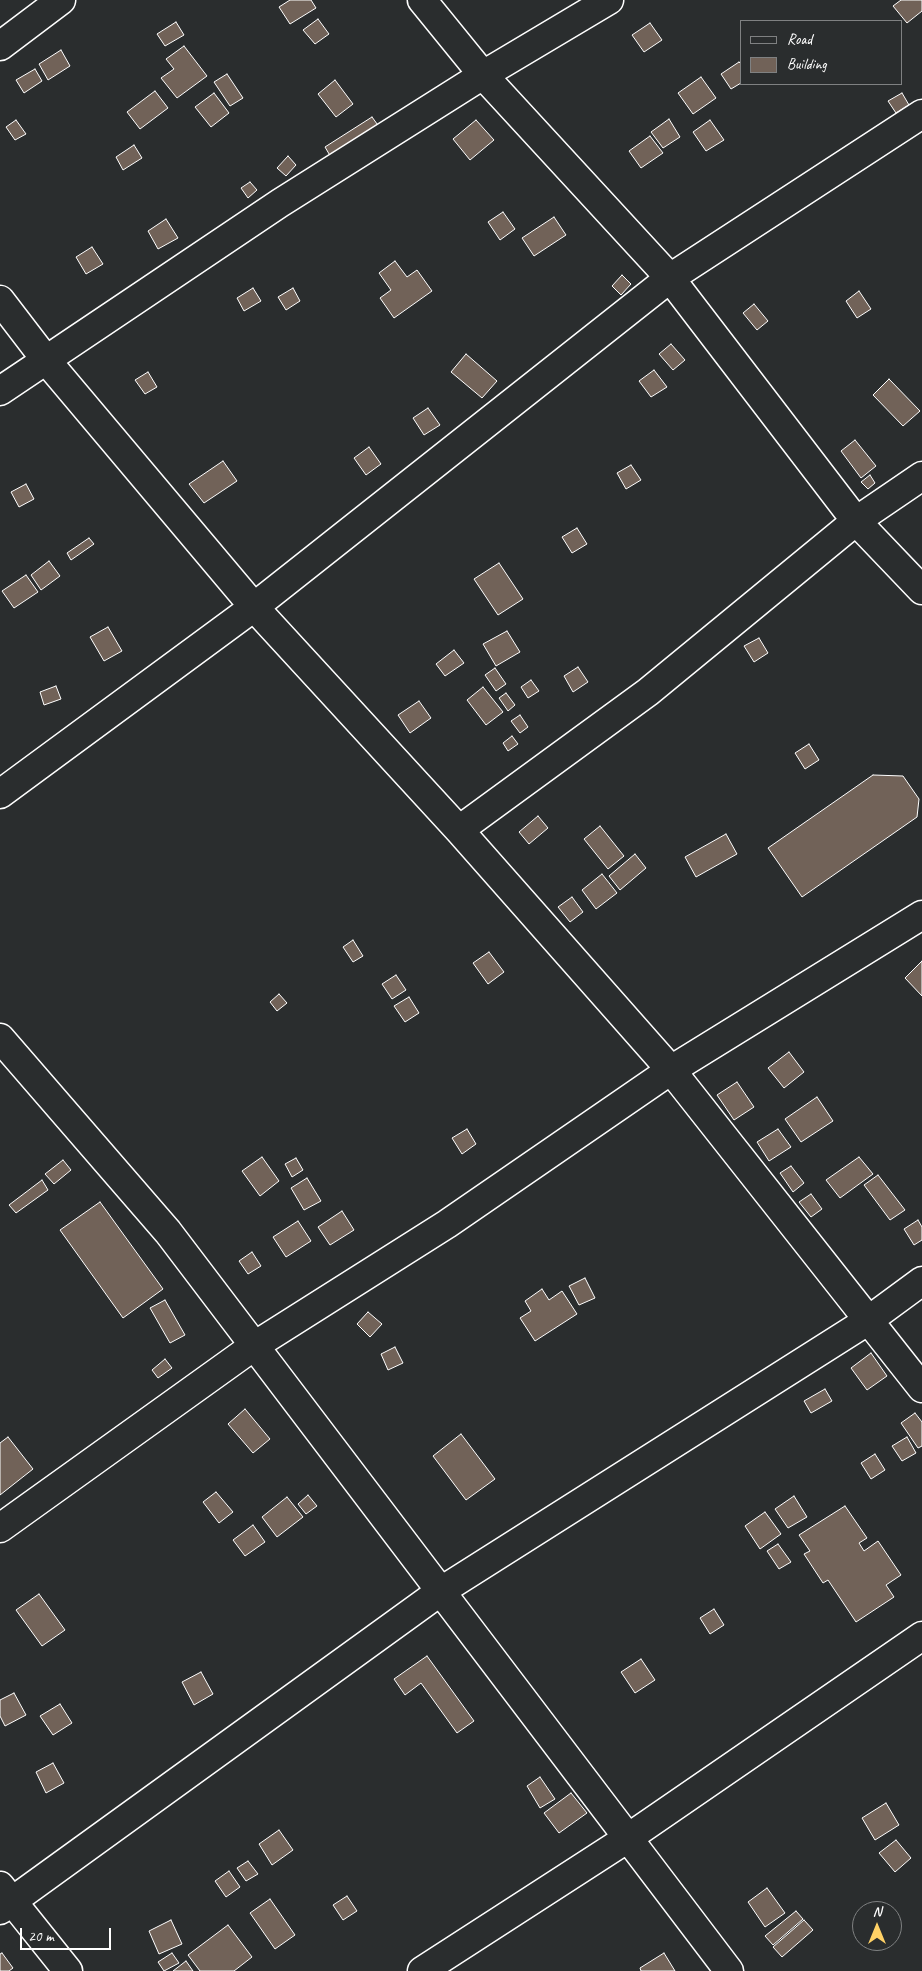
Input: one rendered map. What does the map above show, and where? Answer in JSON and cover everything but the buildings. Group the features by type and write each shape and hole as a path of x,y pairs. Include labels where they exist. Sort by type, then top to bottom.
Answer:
{"street":[{"path":"0,46 62,0"},
{"path":"422,0 483,75 670,278 856,521 922,590"},
{"path":"0,391 280,203 483,75 609,0"},
{"path":"0,794 254,607 670,278 922,114"},
{"path":"0,300 46,360 254,607 459,830 671,1070 922,1388"},
{"path":"459,830 648,692 856,521 922,476"},
{"path":"0,1528 254,1346 447,1224 671,1070 922,916"},
{"path":"0,1038 168,1232 729,1971"},
{"path":"68,1971 4,1899 441,1591 868,1320 922,1282"},
{"path":"422,1971 628,1838 922,1636"}]}
